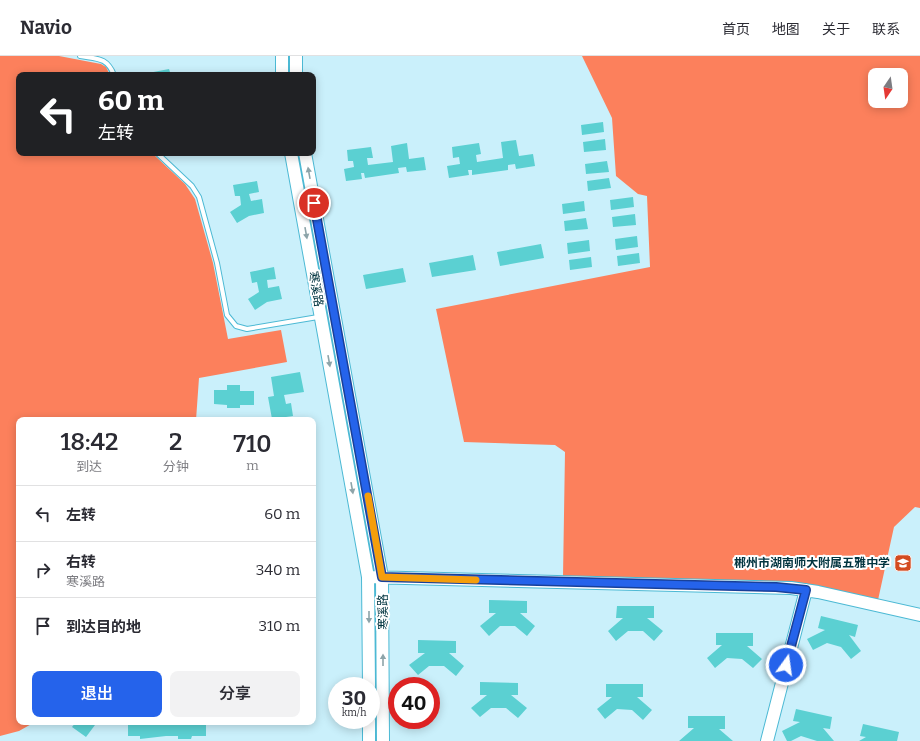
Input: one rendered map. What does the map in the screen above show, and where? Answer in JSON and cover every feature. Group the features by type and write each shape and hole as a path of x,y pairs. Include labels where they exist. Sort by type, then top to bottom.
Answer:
{"main road":[{"path":"282,56 282,72"},
{"path":"296,56 296,72"},
{"name":"寒溪路","path":"292,156 368,577 369,677"},
{"name":"寒溪路","path":"306,156 382,577 383,741"},
{"path":"368,577 776,587 806,590 920,615"},
{"path":"767,741 806,590"},
{"path":"369,729 369,741"}],"lane":[{"path":"80,56 105,61 110,65 113,72"},
{"path":"160,156 192,186 199,197 217,262 227,314 233,324 240,328 247,329 321,316"}],"shaded area":[{"path":"0,56 59,56 101,64 106,67 108,72 16,72 16,156 155,156 185,184 195,199 213,263 228,339 281,330 287,362 199,378 196,417 16,417 16,725 30,725 19,731 0,736"},
{"path":"582,56 920,56 920,508 915,507 894,527 878,600 563,577 565,452 555,445 464,442 436,309 650,267 647,196 638,194 616,176 612,118"}],"building":[{"path":"169,69 170,72 153,72"},
{"path":"603,122 604,132 582,135 581,125"},
{"path":"605,139 606,150 584,152 583,142"},
{"path":"516,140 519,156 533,154 535,166 516,169 515,164 508,165 508,170 472,175 472,170 468,170 469,175 449,178 447,166 460,164 459,157 453,158 452,147 479,143 481,154 476,155 477,162 503,158 501,142"},
{"path":"407,143 409,159 424,157 426,170 407,172 406,167 398,168 399,173 365,178 364,173 361,173 362,179 346,181 344,169 354,167 353,161 348,161 347,150 371,147 373,158 367,158 368,165 393,162 391,146"},
{"path":"607,161 609,172 586,174 585,164"},
{"path":"609,178 611,188 588,191 587,181"},
{"path":"257,181 259,192 249,194 251,201 262,199 264,213 249,216 237,223 230,212 241,205 240,196 235,196 233,185"},
{"path":"633,197 634,207 611,210 610,200"},
{"path":"584,201 585,211 563,214 562,204"},
{"path":"635,214 636,225 613,227 612,217"},
{"path":"586,218 588,229 565,231 564,221"},
{"path":"637,236 638,247 616,250 615,239"},
{"path":"589,240 590,251 568,254 567,243"},
{"path":"541,244 544,258 500,266 497,252"},
{"path":"639,253 640,263 618,266 617,256"},
{"path":"473,255 476,270 432,277 429,263"},
{"path":"591,257 592,267 570,270 569,260"},
{"path":"274,267 276,279 267,280 268,288 279,286 282,299 267,302 255,310 248,299 259,292 257,282 252,283 250,272"},
{"path":"403,268 406,282 366,289 363,275"},
{"path":"300,372 304,392 284,395 286,404 291,403 293,416 272,417 268,397 274,396 271,377"},
{"path":"227,385 240,385 240,391 254,391 254,405 240,405 240,408 227,408 227,405 214,404 214,390 227,390"},
{"path":"489,600 527,601 527,613 520,613 535,626 527,636 515,626 500,626 489,636 480,626 496,613 489,613"},
{"path":"617,606 654,606 654,618 647,618 663,631 654,641 643,631 628,631 616,641 608,631 623,618 616,618"},
{"path":"821,616 858,625 855,637 849,635 861,651 851,659 841,647 827,643 813,650 807,639 825,630 818,628"},
{"path":"716,633 753,633 753,646 747,646 762,659 753,668 742,659 727,658 715,668 707,658 722,645 716,645"},
{"path":"418,640 456,641 456,653 449,653 464,666 456,676 444,666 429,666 418,675 409,665 425,653 418,653"},
{"path":"480,682 518,683 518,695 511,695 527,708 518,718 506,708 491,708 480,717 471,708 487,695 480,695"},
{"path":"606,684 643,684 643,697 637,697 652,710 643,720 632,710 617,709 605,719 597,709 612,697 606,697"},
{"path":"796,709 832,717 830,729 823,728 834,741 817,741 801,736 791,741 787,741 782,731 800,722 793,721"},
{"path":"688,716 725,716 725,729 719,729 733,741 679,741 694,728 688,728"},
{"path":"863,724 899,732 897,741 859,741 866,737 860,736"},
{"path":"74,725 95,725 86,737 72,727"},
{"path":"128,725 206,725 206,736 192,736 191,739 178,739 178,736 166,736 140,739 140,736 128,736"}],"slow traffic":[{"path":"368,496 382,577 476,580"}],"place":[{"name":"郴州市湖南师大附属五雅中学","path":"903,563"}],"route":[{"path":"314,203 382,577 776,587 806,590 786,665"}]}
